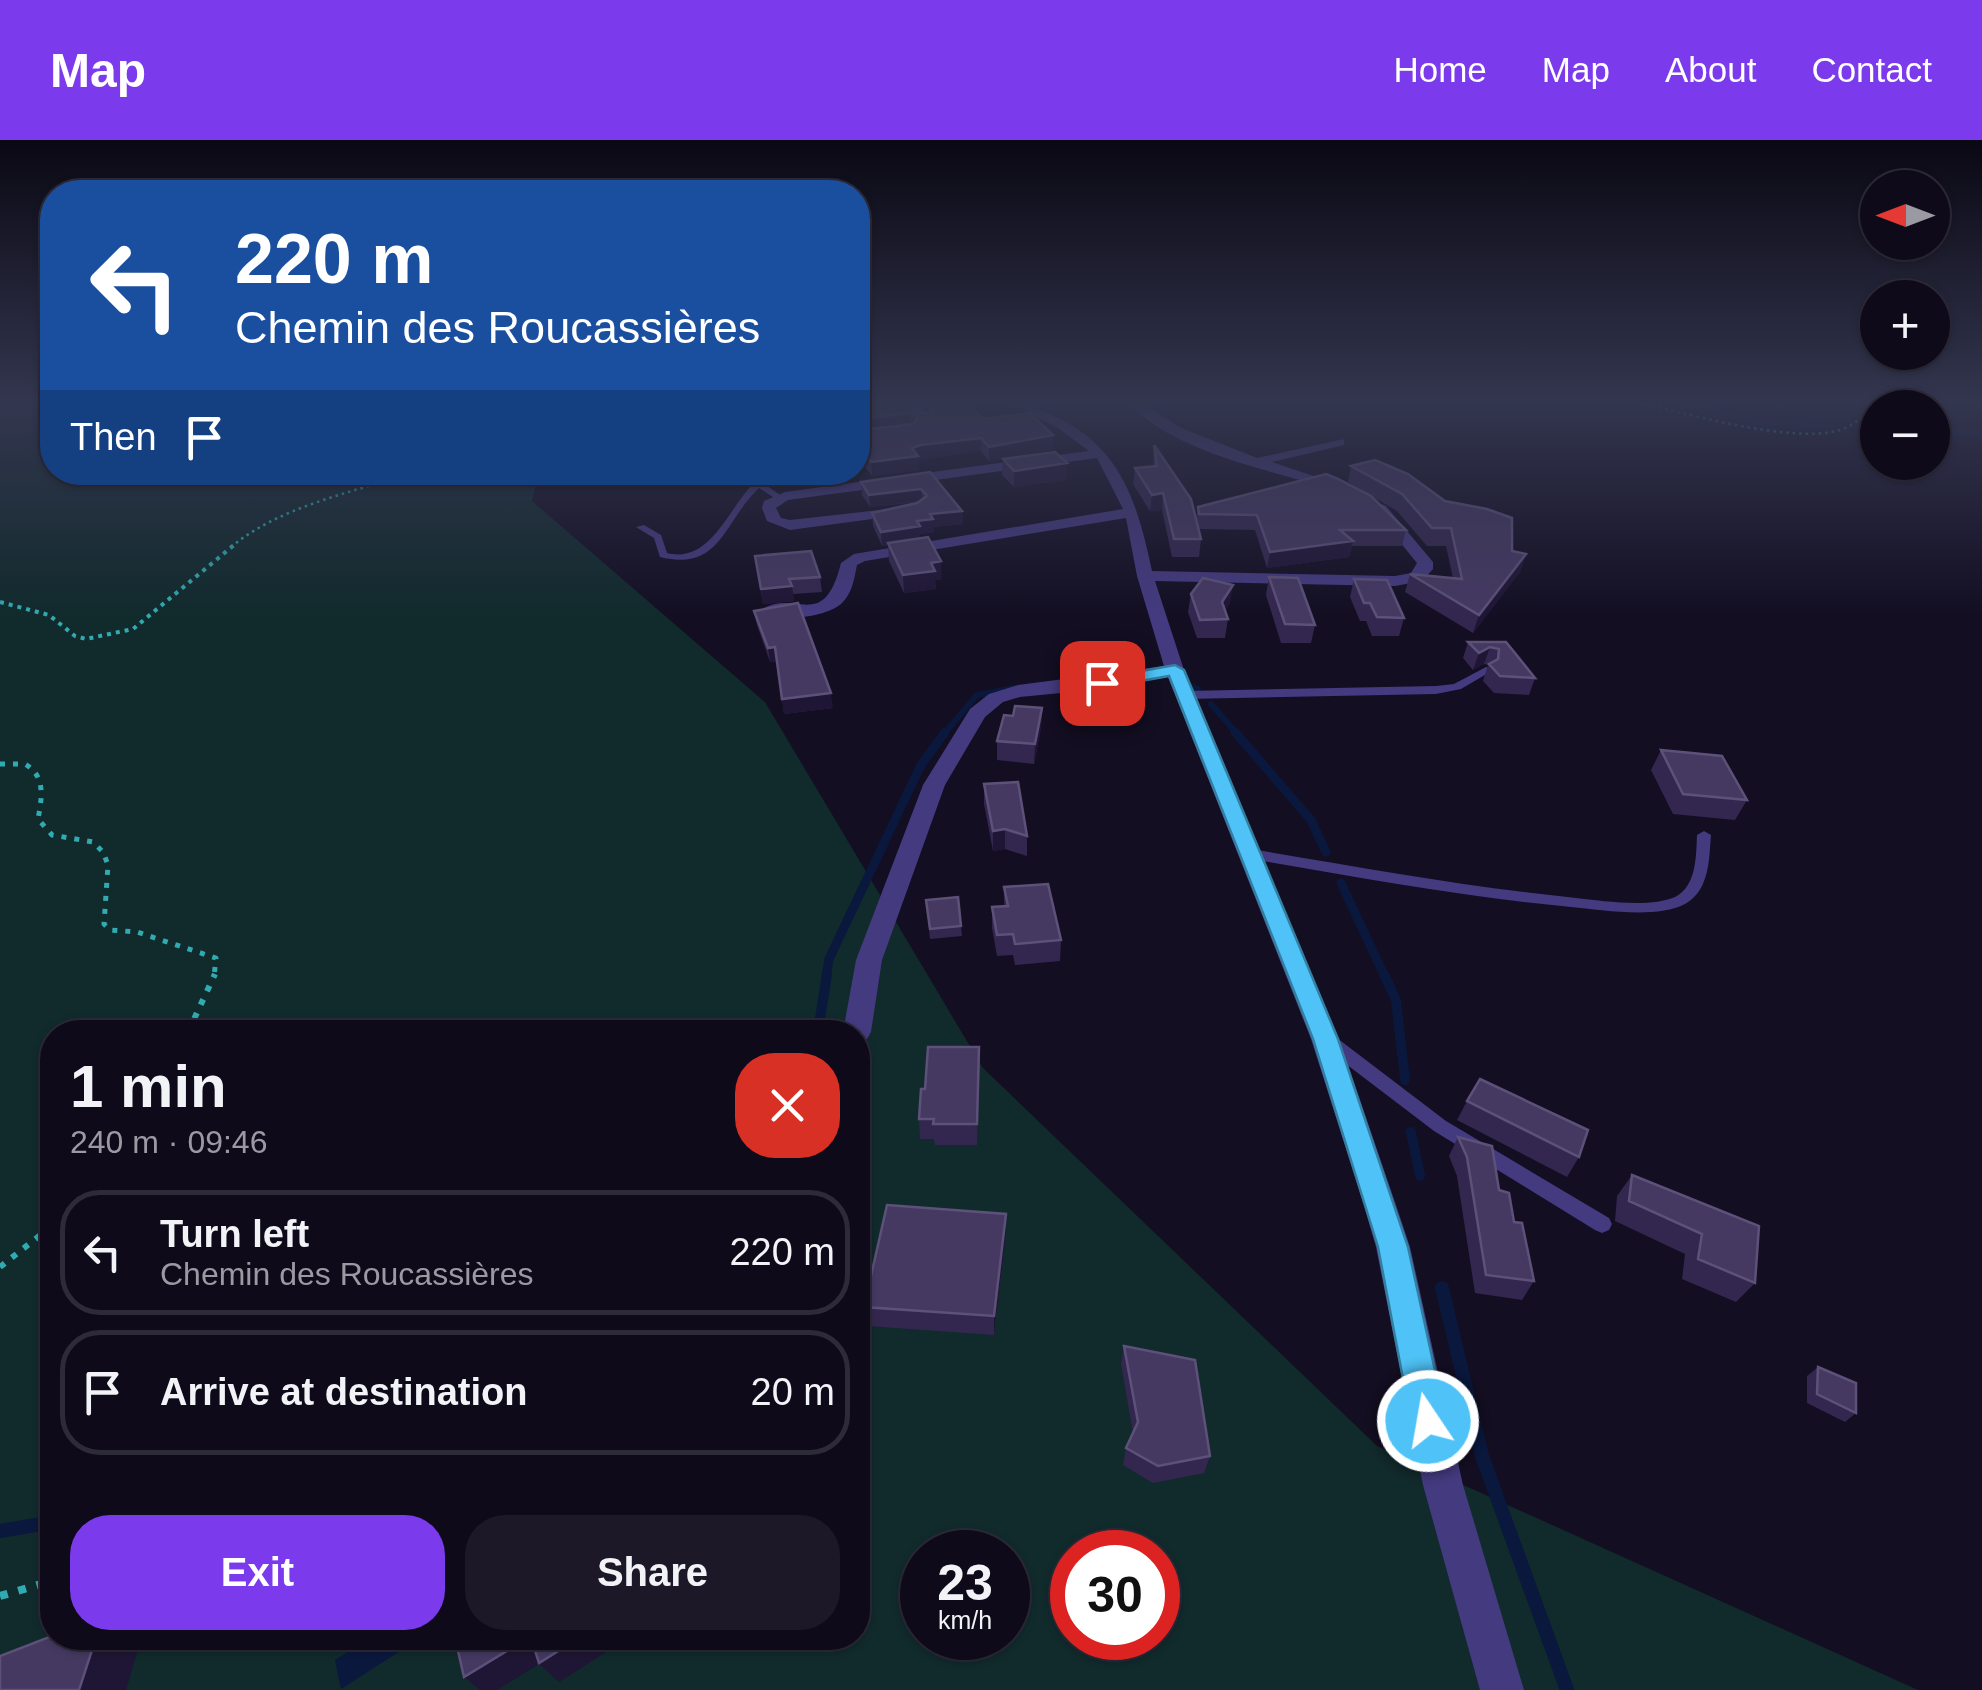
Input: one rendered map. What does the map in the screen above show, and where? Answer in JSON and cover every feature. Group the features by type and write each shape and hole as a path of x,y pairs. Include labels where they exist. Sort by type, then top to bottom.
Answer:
{"street":[{"path":"870,485 960,472"},
{"path":"1114,472 1132,512 1145,576 1180,682 1326,1039 1393,1247 1442,1486 1502,1690"},
{"path":"1145,576 1395,581 1420,574 1426,566 1395,522 1361,497 1287,472"},
{"path":"868,485 780,497 769,503 772,518 790,525 917,508"},
{"path":"764,612 826,606 842,593 849,562 860,557 1132,512"},
{"path":"859,1020 869,960 926,806 947,758 977,713 996,698 1018,691 1102,683 1180,682"}],"lane":[{"path":"641,527 658,538 661,552 667,558 698,555 726,528 744,495 756,485"},
{"path":"761,485 780,497"},
{"path":"1180,682 1436,690 1457,687 1486,670"},
{"path":"1252,854 1560,900 1652,907 1674,903 1695,887 1701,875 1704,835"},
{"path":"1326,1039 1440,1126 1602,1224"}],"path":[{"path":"0,602 48,614 75,636 86,639 133,629 248,532 376,485"},
{"path":"0,764 26,762 32,766 42,785 38,819 52,835 93,842 103,852 108,865 104,924 110,930 137,932 216,958 215,974 194,1020"},
{"path":"0,1267 40,1234"},
{"path":"0,1596 40,1584"}],"green space":[{"path":"0,472 40,472 40,485 535,485 532,501 765,702 983,1068 1377,1446 1918,1690 0,1690"}],"water":[{"path":"351,1650 402,1650 341,1689 335,1660"}],"building":[{"path":"930,472 962,511 930,514 933,519 917,521 920,526 881,532 872,513 917,503 927,496 921,489 869,495 863,485 870,485 870,481"},
{"path":"1138,472 1173,472 1191,499 1201,539 1174,539 1163,493 1152,495"},
{"path":"1363,472 1404,472 1445,501 1512,518 1512,551 1526,554 1479,615 1410,574 1462,579 1451,528 1432,528 1402,494"},
{"path":"1326,474 1371,496 1406,530 1340,530 1353,541 1270,552 1257,515 1199,514 1198,507"},
{"path":"928,537 941,561 931,563 935,571 903,575 888,543"},
{"path":"811,551 820,577 789,579 792,586 761,589 755,556"},
{"path":"1269,577 1298,578 1315,625 1285,624"},
{"path":"1203,578 1233,585 1222,602 1228,619 1200,620 1191,594"},
{"path":"1354,579 1387,580 1404,618 1377,617 1370,603 1364,603"},
{"path":"798,603 831,693 782,699 775,647 768,648 754,611"},
{"path":"1468,642 1506,642 1535,678 1500,676 1489,664 1498,659 1499,649 1490,647 1479,653"},
{"path":"1015,706 1042,708 1035,744 997,741 1004,715 1013,716"},
{"path":"1661,750 1722,756 1747,800 1683,794"},
{"path":"1018,782 1027,836 1005,829 993,831 984,784"},
{"path":"1048,884 1061,940 1015,944 1013,934 997,935 992,907 1008,906 1004,887"},
{"path":"958,897 961,926 930,929 926,900"},
{"path":"928,1047 979,1047 977,1124 933,1124 934,1119 919,1119"},
{"path":"1480,1079 1588,1130 1579,1157 1467,1101"},
{"path":"1458,1137 1492,1146 1499,1190 1509,1193 1514,1222 1522,1223 1534,1281 1486,1275 1467,1157"},
{"path":"1632,1175 1759,1226 1755,1283 1698,1259 1702,1234 1629,1201"},
{"path":"887,1205 1006,1214 994,1316 870,1307 870,1280"},
{"path":"1124,1346 1195,1360 1210,1456 1158,1466 1126,1448 1138,1422"},
{"path":"1818,1367 1856,1383 1856,1413 1817,1394"},
{"path":"40,1641 40,1650 92,1650 79,1690 0,1690 0,1656"},
{"path":"458,1650 508,1650 464,1677"},
{"path":"535,1650 560,1650 539,1663"}],"waterway":[{"path":"1192,687 1198,689"},
{"path":"943,735 977,695 1014,688"},
{"path":"1211,704 1238,735"},
{"path":"826,977 829,959 921,765 945,732"},
{"path":"1235,732 1311,820 1326,852"},
{"path":"1341,883 1385,977"},
{"path":"820,1020 827,974"},
{"path":"1384,974 1396,1000 1405,1080"},
{"path":"1411,1132 1420,1176"},
{"path":"1442,1288 1482,1456 1567,1690"},
{"path":"0,1531 40,1524"}],"route":[{"path":"1102,683 1175,670 1326,1039 1393,1247 1428,1421"}]}
